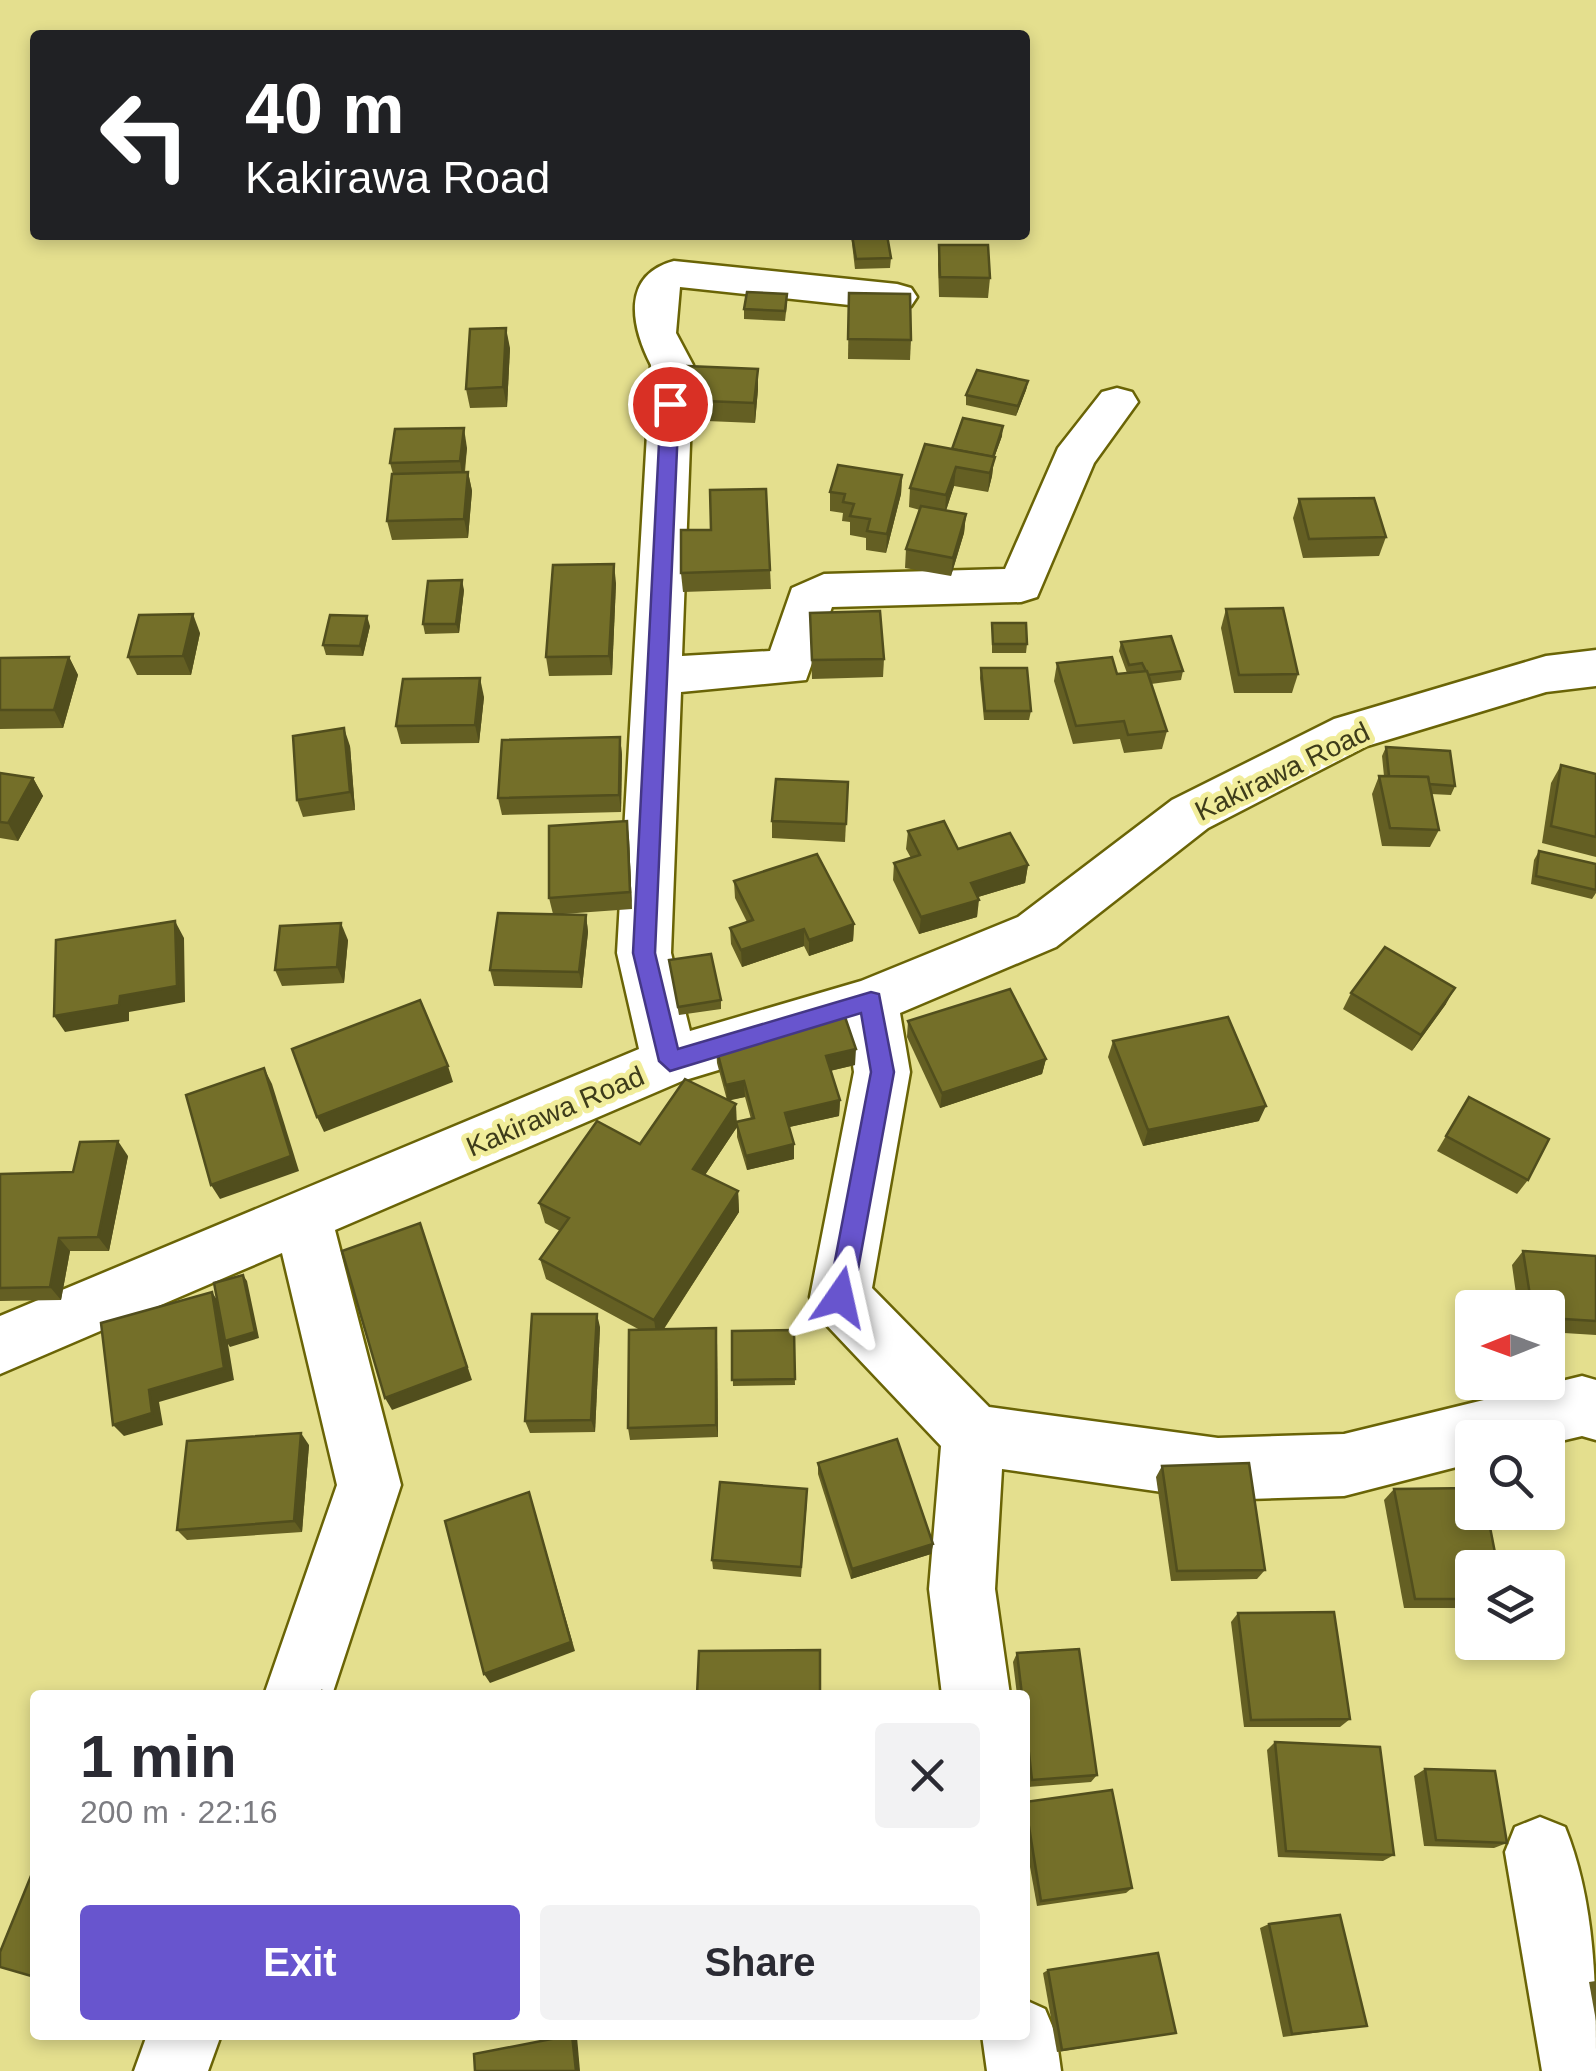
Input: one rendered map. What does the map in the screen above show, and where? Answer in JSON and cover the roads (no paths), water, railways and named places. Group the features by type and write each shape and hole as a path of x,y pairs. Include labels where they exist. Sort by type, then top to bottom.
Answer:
{"street":[{"path":"670,1061 644,953 672,364 655,333 660,281 674,274 896,297"},
{"path":"656,676 788,667 808,600 824,591 1021,585 1074,459 1117,402"},
{"name":"Kakirawa Road","path":"0,1345 303,1220 670,1061 871,1001 1037,932 1190,814 1351,732 1546,674 1596,668"},
{"path":"871,1001 882,1072 840,1297 973,1435 1218,1468 1344,1464 1582,1406 1596,1410"},
{"path":"300,1690 370,1485 303,1220"},
{"path":"973,1435 962,1588 975,1690"},
{"path":"1540,1852 1580,2071"},
{"path":"172,2071 182,2040"},
{"path":"1020,2040 1024,2071"}]}
